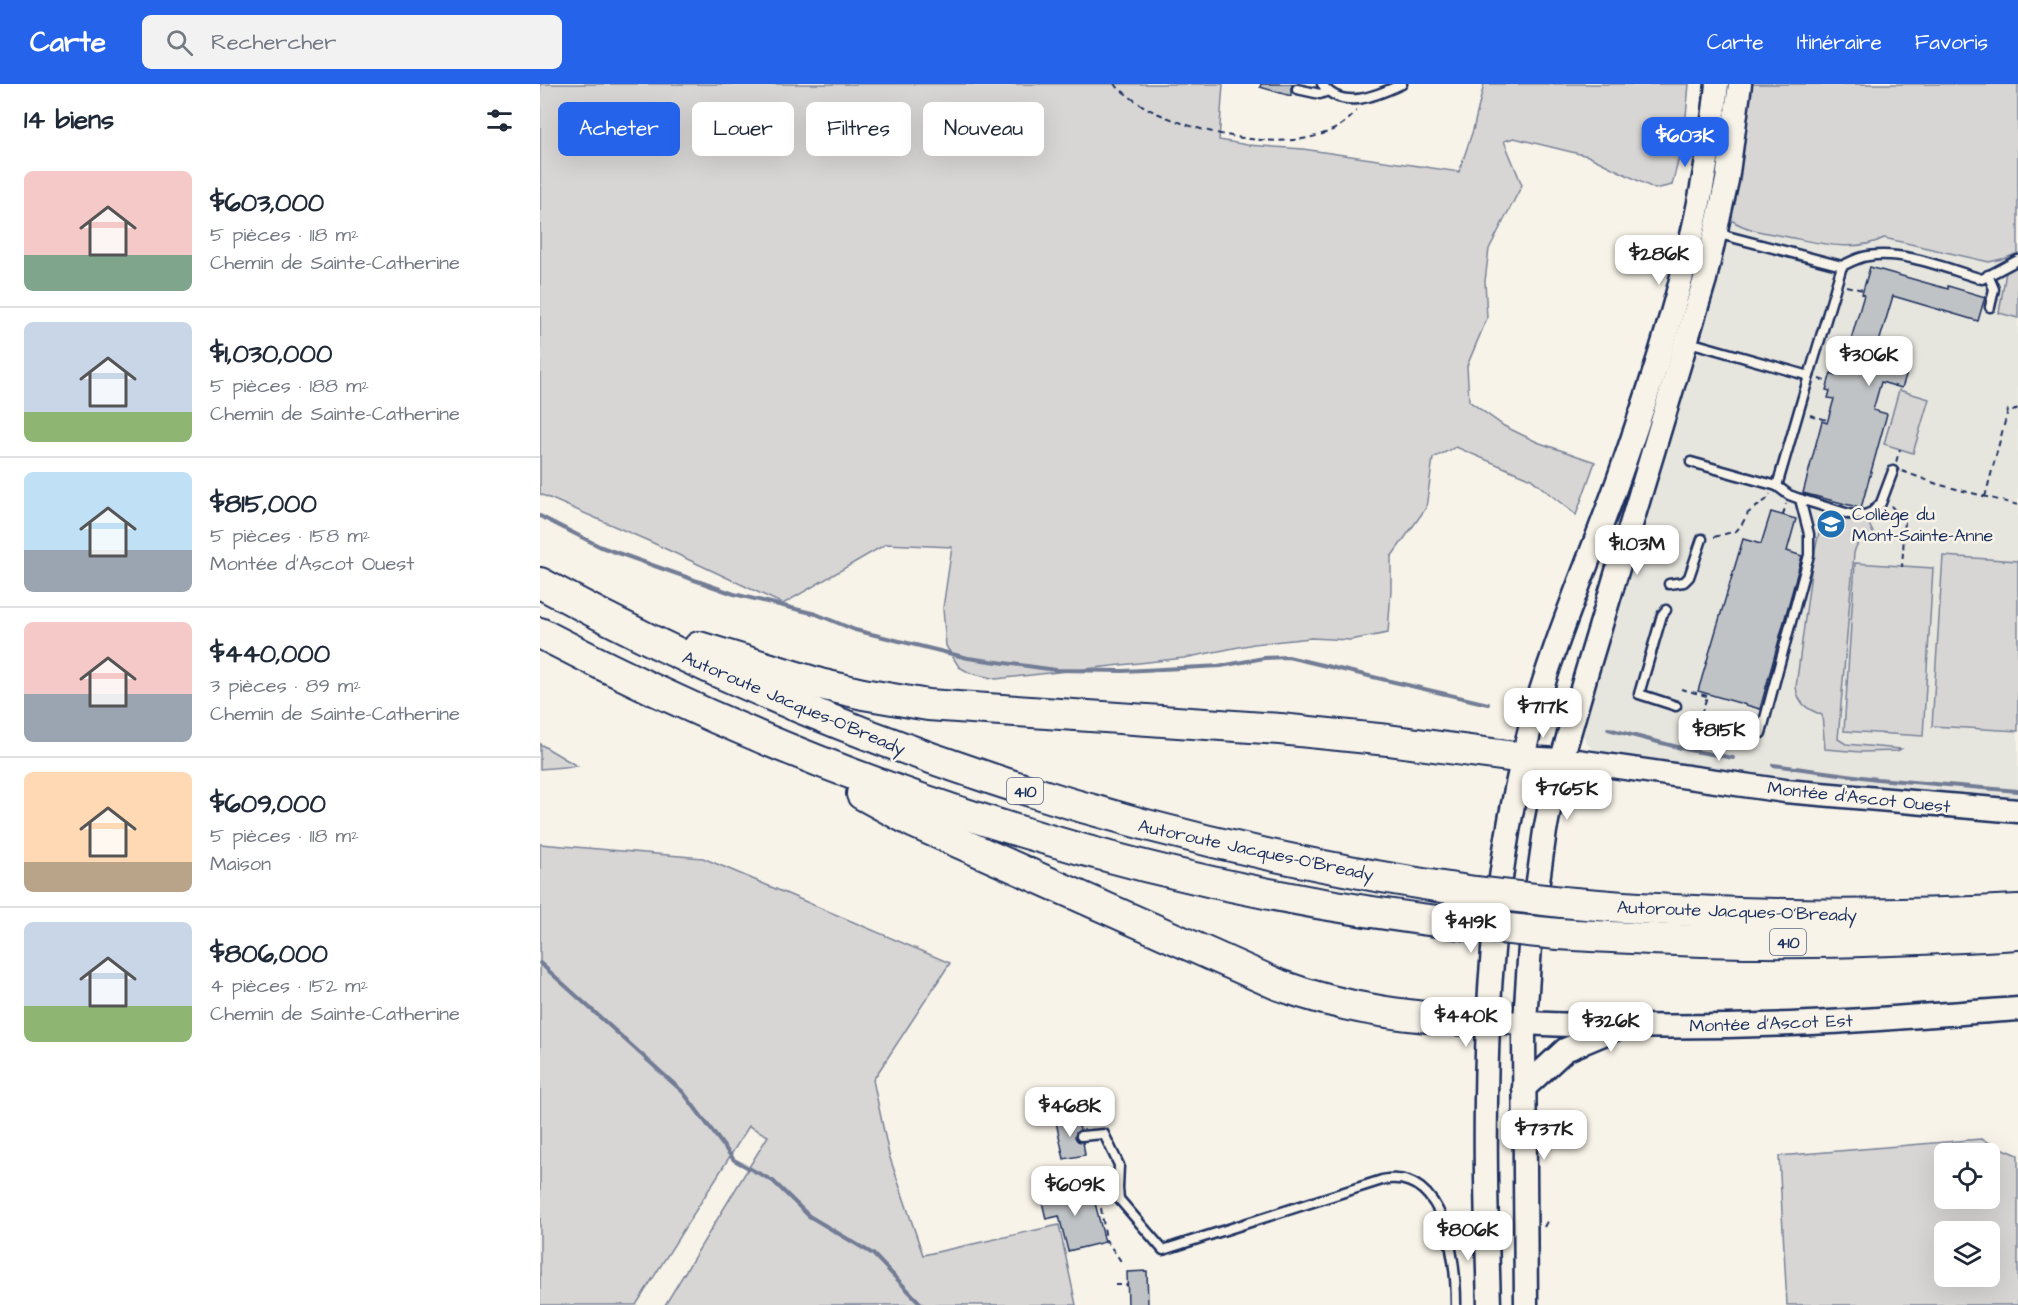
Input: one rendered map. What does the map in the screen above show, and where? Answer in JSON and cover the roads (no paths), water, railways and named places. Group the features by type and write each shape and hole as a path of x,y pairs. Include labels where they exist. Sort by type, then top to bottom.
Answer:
{"highway":[{"name":"Autoroute Jacques-O'Bready","path":"540,583 687,658 800,709 932,760 1141,825 1256,853 1380,877 1475,892 1650,909 1787,915 1897,915 2018,910"},
{"path":"599,615 789,676 881,698 965,708 1280,729 1388,740 1523,758"},
{"name":"Autoroute Jacques-O'Bready","path":"540,633 638,683 746,732 903,793 1017,831 1101,854 1295,898 1470,925 1558,934 1672,940 1763,942 1880,940 2018,934"},
{"path":"746,732 915,823 1279,985 1317,998 1373,1011 1487,1021"}],"main road":[{"path":"1526,1305 1524,1023 1530,938 1539,869 1553,790 1562,760 1611,542 1620,474 1665,336 1695,225 1709,148 1717,84"},
{"path":"1489,1305 1487,1021 1499,887 1511,815 1523,758 1555,648 1611,542 1688,341 1717,230 1732,149 1740,84"},
{"name":"Montée d'Ascot Ouest","path":"1523,758 1562,760 1785,791 2018,811"},
{"name":"Montée d'Ascot Est","path":"1487,1021 1625,1026 1790,1024 2018,1009"},
{"path":"1524,1088 1564,1050 1625,1026"}],"lane":[{"path":"1298,89 1320,94 1325,88 1342,98 1360,99 1381,94 1402,84"},
{"path":"1695,225 1717,230 1727,236 1842,266 1866,256 1892,256 1910,258 1982,279 2018,260"},
{"path":"1778,486 1799,412 1814,378 1842,266"},
{"path":"1988,275 1994,290 1990,307"},
{"path":"1665,336 1814,378"},
{"path":"1691,462 1778,486 1789,495 1800,499 1849,514 1862,515 1875,510 1884,498 1894,470"},
{"path":"1761,733 1809,555 1809,534 1800,499"},
{"path":"1669,584 1684,582 1689,577 1702,539"},
{"path":"1666,610 1662,615 1639,694 1676,706"},
{"path":"1081,1136 1104,1134 1119,1165 1118,1193 1125,1208 1163,1250 1382,1180 1393,1178 1407,1180 1421,1186 1428,1193 1443,1222 1453,1261 1456,1305"},
{"path":"1097,1196 1118,1193"}],"waterway":[{"path":"540,516 601,547 734,594 816,614 855,630 968,658 1056,670 1123,671 1221,666 1264,658 1288,657 1488,704"},
{"path":"1608,729 1689,750 1733,758"},
{"path":"1773,765 1877,779 2018,791"},
{"path":"540,963 683,1092 734,1160 773,1181 809,1216 873,1254 922,1305"}],"place":[{"name":"Collège du Mont-Sainte-Anne","path":"1831,524"}]}
